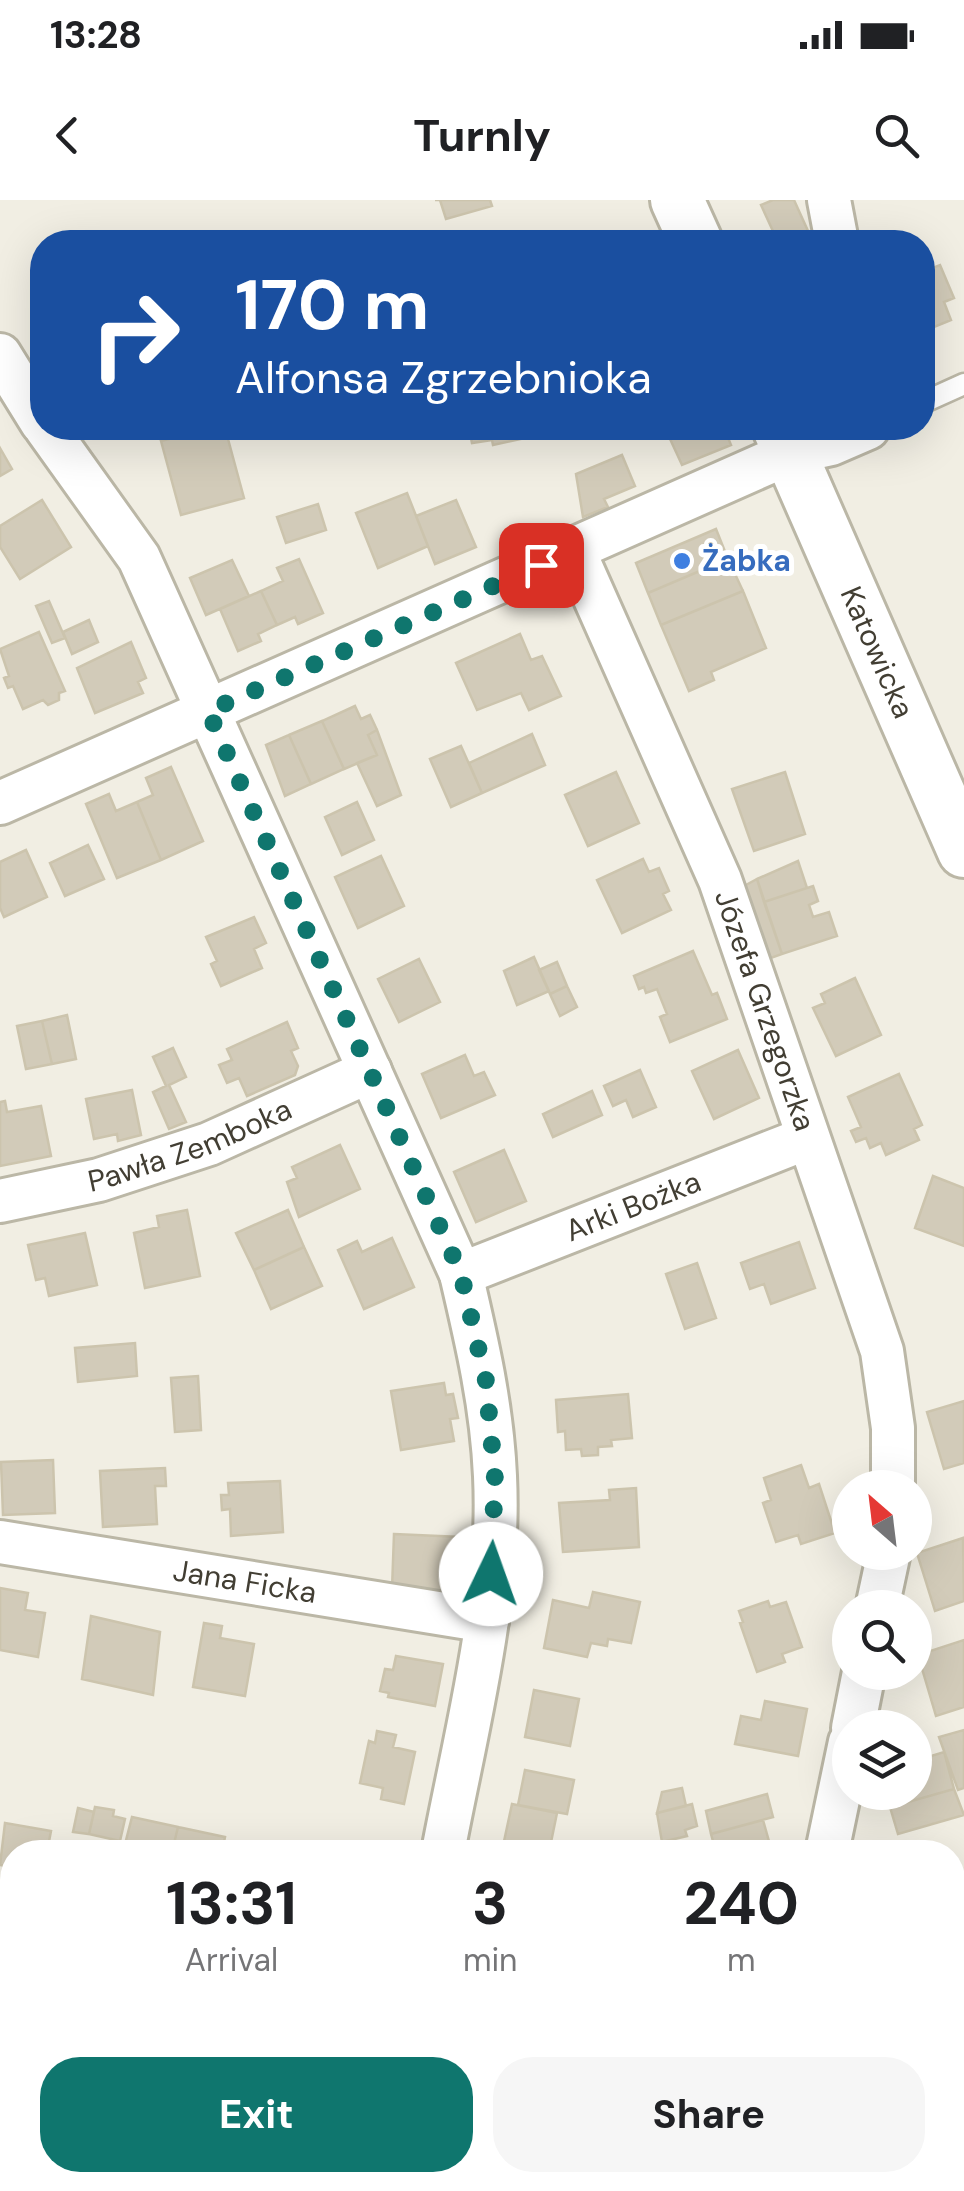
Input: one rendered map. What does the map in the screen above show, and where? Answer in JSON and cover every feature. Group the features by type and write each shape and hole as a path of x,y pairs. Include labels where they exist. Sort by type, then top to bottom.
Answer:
{"street":[{"path":"676,200 690,230"},
{"path":"829,200 835,230"},
{"path":"0,355 30,403"},
{"path":"55,440 139,558 461,1274 486,1381 495,1479 486,1621 445,1840"},
{"path":"0,803 574,551 785,440 831,444 840,440"},
{"name":"Katowicka","path":"785,440 964,850"},
{"name":"Józefa Grzegorzka","path":"574,551 720,880 882,1351 893,1428 893,1470"},
{"name":"Pawła Zemboka","path":"0,1200 99,1180 209,1144 370,1072"},
{"name":"Arki Bożka","path":"461,1274 807,1138"},
{"name":"Jana Ficka","path":"0,1542 486,1621"},
{"path":"830,1840 836,1810"}],"lane":[{"path":"935,397 964,384"}],"building":[{"path":"440,200 490,200 492,206 446,219"},
{"path":"773,200 794,200 808,230 772,230 761,205"},
{"path":"940,265 954,298 944,302 951,320 935,327 935,267"},
{"path":"228,440 244,498 181,515 161,441"},
{"path":"671,440 729,440 731,445 682,465"},
{"path":"0,448 12,469 0,476"},
{"path":"622,455 635,486 604,499 608,507 583,517 576,474"},
{"path":"407,493 428,546 378,568 356,513"},
{"path":"42,500 71,547 20,579 0,547 0,526"},
{"path":"456,500 476,547 435,564 416,516"},
{"path":"318,504 326,530 286,543 277,517"},
{"name":"Żabka","path":"716,529 728,559 648,593 636,563"},
{"path":"299,559 323,613 298,624 295,617 277,625 261,591 283,581 277,568"},
{"path":"728,559 743,591 661,625 648,593"},
{"path":"232,560 249,596 206,615 190,578"},
{"path":"261,591 277,625 258,634 261,641 238,651 220,609"},
{"path":"743,591 766,648 711,672 714,680 689,691 661,625"},
{"path":"49,601 65,638 52,643 36,606"},
{"path":"89,620 98,642 72,654 63,632"},
{"path":"39,632 65,691 59,693 59,700 48,705 43,700 23,709 13,686 8,688 4,678 9,676 0,649"},
{"path":"520,634 531,660 542,656 561,696 529,710 521,693 477,710 456,663"},
{"path":"131,642 146,678 138,682 143,693 95,713 77,668"},
{"path":"355,706 361,719 370,715 377,730 368,735 377,755 344,769 322,721"},
{"path":"322,721 344,769 311,784 289,735"},
{"path":"377,730 401,795 377,806 357,763 377,755 368,735"},
{"path":"532,734 545,765 482,793 469,763"},
{"path":"289,735 311,784 285,796 266,745"},
{"path":"461,746 482,793 451,807 430,759"},
{"path":"171,767 203,841 161,860 137,802 153,795 146,778"},
{"path":"616,772 639,823 588,846 565,795"},
{"path":"785,772 805,834 754,851 732,789"},
{"path":"109,794 116,811 137,802 161,860 117,878 86,804"},
{"path":"357,802 374,840 342,855 325,817"},
{"path":"88,845 104,879 65,896 50,863"},
{"path":"26,850 47,897 4,917 0,908 0,862"},
{"path":"381,856 404,906 358,928 335,877"},
{"path":"643,859 649,872 659,868 669,891 663,894 671,910 622,933 597,880"},
{"path":"798,861 807,888 764,902 757,879"},
{"path":"757,879 782,954 768,959 744,886"},
{"path":"813,886 818,901 809,905 813,917 829,912 837,936 782,954 764,902"},
{"path":"254,917 266,943 254,949 262,968 221,986 211,964 217,961 206,937"},
{"path":"693,951 727,1019 670,1042 660,1017 667,1014 657,989 646,993 644,987 639,989 634,976"},
{"path":"534,957 549,991 517,1005 504,971"},
{"path":"419,959 440,1002 399,1022 378,979"},
{"path":"557,962 567,986 550,994 539,970"},
{"path":"855,978 881,1035 836,1056 813,1008 825,1003 821,994"},
{"path":"567,986 577,1007 560,1016 550,994"},
{"path":"67,1015 76,1059 52,1064 42,1021"},
{"path":"42,1021 52,1064 26,1069 17,1026"},
{"path":"287,1022 298,1048 291,1051 298,1066 295,1075 247,1096 239,1078 227,1083 219,1065 232,1060 227,1049"},
{"path":"173,1048 186,1077 169,1085 186,1122 169,1129 153,1092 166,1086 153,1057"},
{"path":"738,1050 759,1098 714,1119 692,1071"},
{"path":"465,1055 474,1076 484,1072 495,1095 441,1118 422,1074"},
{"path":"640,1070 656,1107 633,1117 626,1100 613,1106 604,1086"},
{"path":"899,1074 922,1125 914,1129 919,1140 886,1155 881,1143 870,1148 866,1138 856,1142 851,1131 861,1127 848,1097"},
{"path":"132,1090 141,1135 118,1141 117,1134 94,1139 86,1099"},
{"path":"592,1091 602,1115 553,1137 543,1114"},
{"path":"5,1101 7,1112 41,1106 51,1156 0,1166 0,1102"},
{"path":"340,1145 360,1189 299,1217 287,1182 297,1178 292,1167"},
{"path":"504,1150 526,1201 476,1222 454,1172"},
{"path":"933,1176 964,1188 964,1246 915,1228"},
{"path":"187,1210 200,1276 145,1288 134,1233 159,1227 157,1216"},
{"path":"288,1210 304,1247 254,1270 236,1233"},
{"path":"85,1233 97,1285 49,1296 45,1278 36,1280 28,1245"},
{"path":"392,1238 414,1287 364,1309 338,1250 357,1241 362,1252"},
{"path":"799,1242 815,1288 771,1304 764,1284 750,1289 741,1263"},
{"path":"304,1247 322,1286 271,1309 254,1270"},
{"path":"697,1263 716,1318 685,1329 666,1274"},
{"path":"135,1343 137,1376 78,1382 75,1348"},
{"path":"198,1376 201,1430 175,1432 171,1378"},
{"path":"444,1383 446,1395 453,1394 458,1418 450,1419 454,1441 401,1450 391,1391"},
{"path":"628,1394 632,1438 611,1440 612,1446 598,1447 598,1455 582,1456 581,1449 566,1450 565,1431 558,1432 556,1400"},
{"path":"964,1401 964,1463 944,1469 927,1412"},
{"path":"53,1460 55,1513 3,1515 1,1462"},
{"path":"801,1465 809,1488 819,1484 832,1534 801,1544 798,1535 776,1542 763,1503 771,1500 764,1478"},
{"path":"165,1468 166,1486 155,1486 157,1524 103,1527 100,1471"},
{"path":"280,1481 283,1532 231,1536 230,1509 222,1510 221,1495 229,1495 228,1483"},
{"path":"636,1488 639,1547 563,1552 559,1503 610,1500 609,1490"},
{"path":"394,1534 461,1537 458,1593 392,1589"},
{"path":"963,1538 964,1601 935,1611 932,1590 928,1590 922,1570 932,1570 932,1548"},
{"path":"0,1588 28,1593 25,1610 45,1613 38,1657 0,1650"},
{"path":"593,1592 640,1602 631,1643 608,1639 607,1646 591,1643 587,1657 544,1648 553,1600 589,1608"},
{"path":"768,1601 770,1607 786,1602 802,1647 782,1654 785,1662 757,1672 739,1611"},
{"path":"91,1616 160,1632 153,1695 82,1679"},
{"path":"204,1623 222,1626 220,1638 254,1644 245,1696 193,1687"},
{"path":"964,1640 964,1707 936,1716 928,1690 932,1690 932,1650"},
{"path":"396,1656 443,1664 435,1706 388,1697 389,1693 380,1691 385,1669 393,1670"},
{"path":"534,1690 579,1699 570,1746 525,1737"},
{"path":"765,1701 807,1709 798,1756 735,1744 741,1716 761,1720"},
{"path":"964,1730 964,1788 958,1790 939,1737"},
{"path":"377,1731 396,1735 393,1747 415,1752 404,1804 381,1799 383,1788 360,1783 369,1741 375,1743"},
{"path":"944,1752 954,1789 932,1795 932,1756"},
{"path":"525,1770 574,1780 567,1814 518,1805"},
{"path":"682,1788 686,1806 657,1813 662,1792"},
{"path":"954,1789 964,1815 898,1834 891,1810 932,1810 932,1795"},
{"path":"767,1794 773,1817 711,1834 706,1811"},
{"path":"512,1804 557,1813 551,1840 504,1840"},
{"path":"692,1804 697,1826 685,1830 687,1836 662,1840 657,1813"},
{"path":"95,1807 114,1810 113,1816 125,1819 120,1840 89,1834"},
{"path":"78,1808 94,1812 89,1834 73,1832"},
{"path":"132,1817 178,1827 175,1840 126,1840"},
{"path":"763,1820 769,1840 713,1840 711,1834"},
{"path":"5,1823 51,1831 49,1840 3,1840"},
{"path":"178,1827 225,1837 224,1840 175,1840"}],"place":[{"name":"Żabka","path":"682,561"}],"route":[{"path":"491,1574 495,1479 486,1381 461,1274 208,711 541,565"}]}
